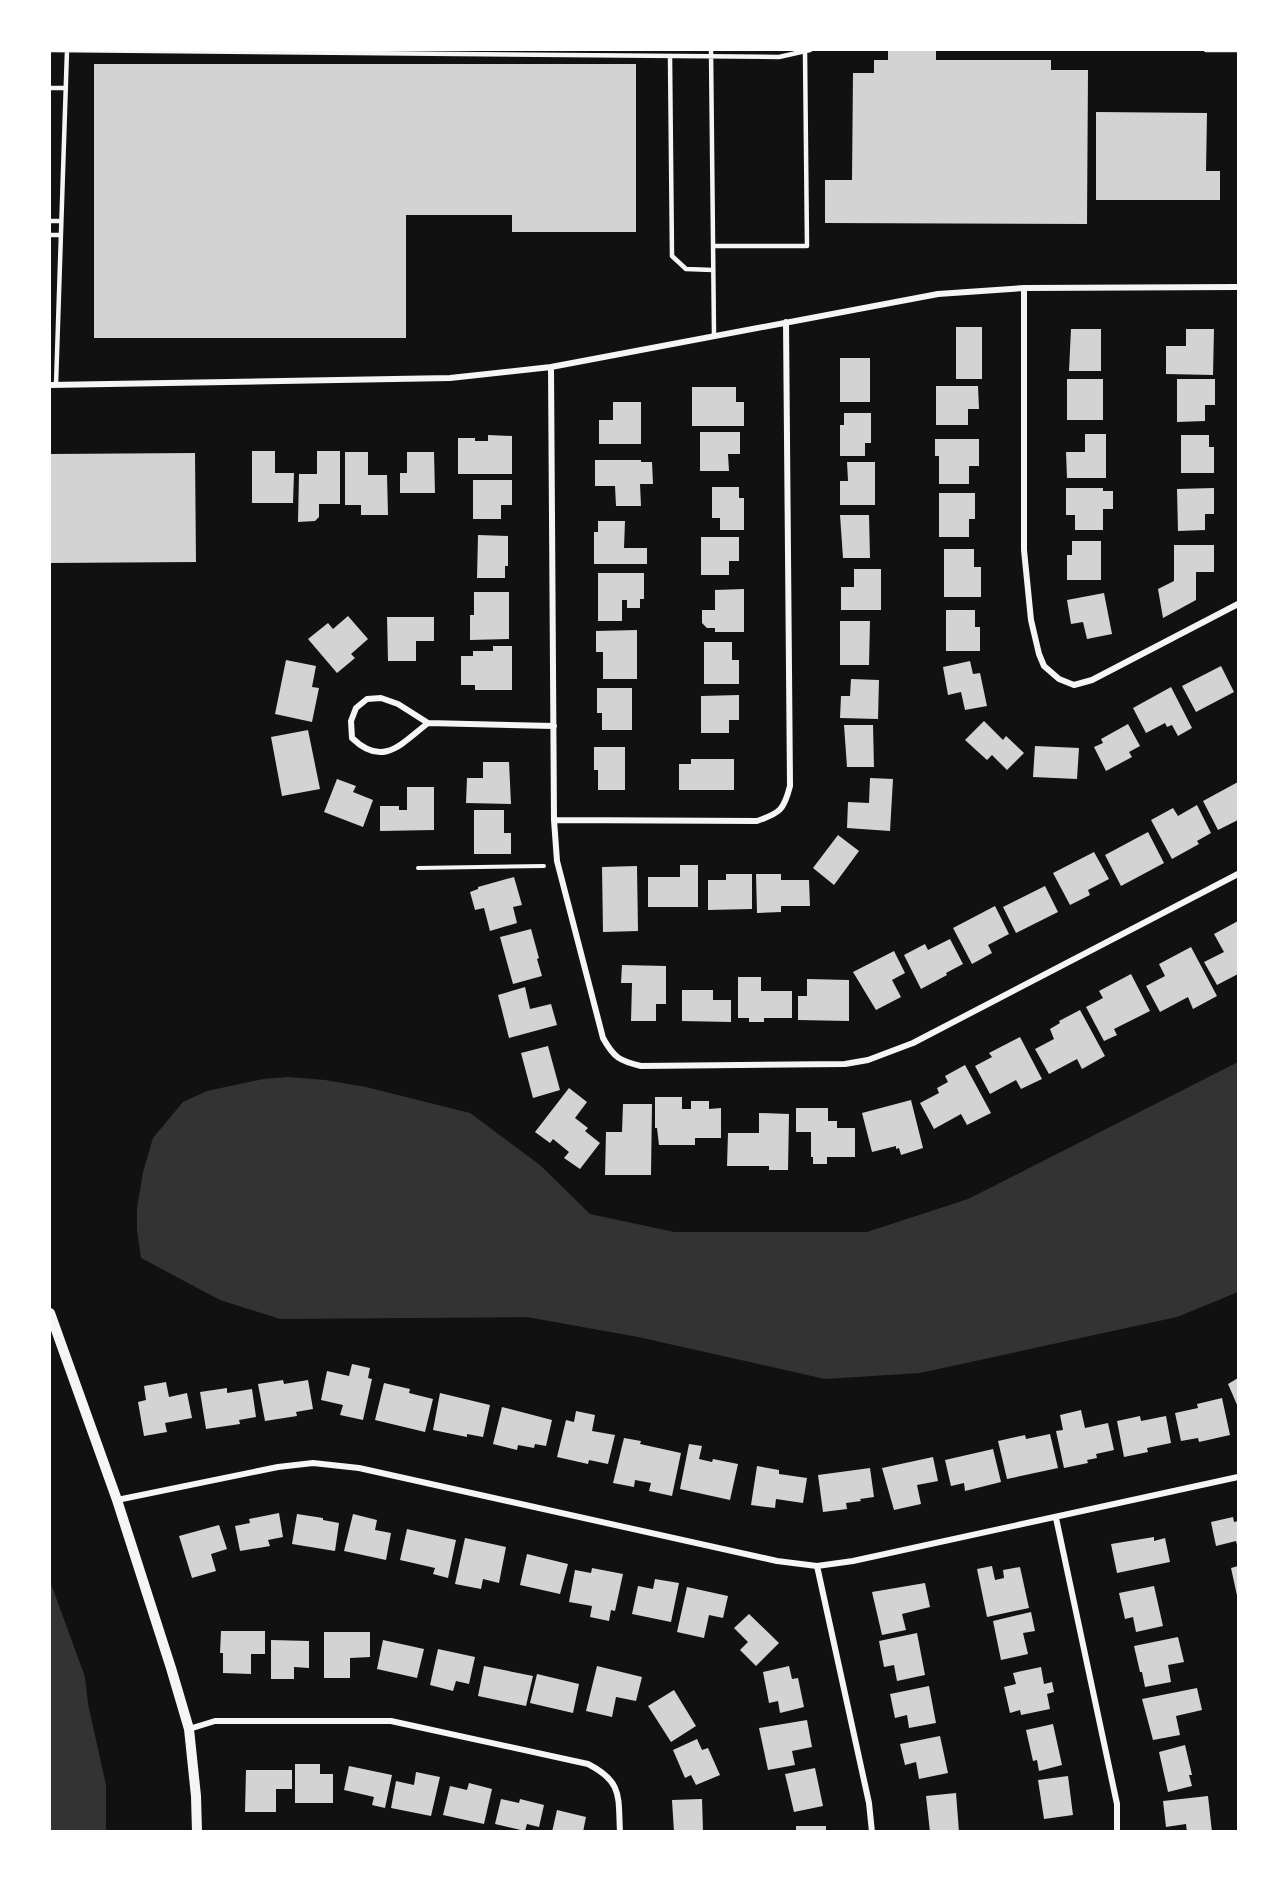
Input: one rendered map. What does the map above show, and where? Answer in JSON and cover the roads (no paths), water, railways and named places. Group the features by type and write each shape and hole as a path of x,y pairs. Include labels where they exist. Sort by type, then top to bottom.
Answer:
{"street":[{"path":"53,385 450,378 551,367 938,294 1024,288 1239,287"},
{"path":"1024,288 1024,550 1031,620 1044,666 1059,679 1074,685 1092,680 1239,604"},
{"path":"554,819 757,820 775,814 785,805 790,786 786,322"},
{"path":"551,367 554,819 557,861 603,1038 611,1052 622,1061 641,1066 820,1065 868,1060 913,1043 1239,874"},
{"path":"428,723 392,750 376,753 363,748 352,738 351,721 356,708 367,699 381,698 398,704 428,723 554,726"},
{"path":"50,1317 117,1500 189,1729 197,1832"},
{"path":"117,1500 278,1467 313,1463 359,1467 777,1561 817,1566 853,1561 1239,1477"},
{"path":"1056,1518 1117,1804 1117,1832"},
{"path":"817,1566 869,1803 872,1832"},
{"path":"189,1729 215,1721 391,1721 588,1764 603,1771 613,1781 618,1795 621,1832"}],"lane":[{"path":"50,50 779,57 807,50 807,246 713,246"},
{"path":"53,385 58,319 67,50"},
{"path":"711,50 714,336"},
{"path":"1206,50 1239,50"},
{"path":"670,56 672,256 686,269 713,270"},
{"path":"50,88 66,88"},
{"path":"50,221 61,221"},
{"path":"50,235 61,235"},
{"path":"50,319 58,319"}]}
